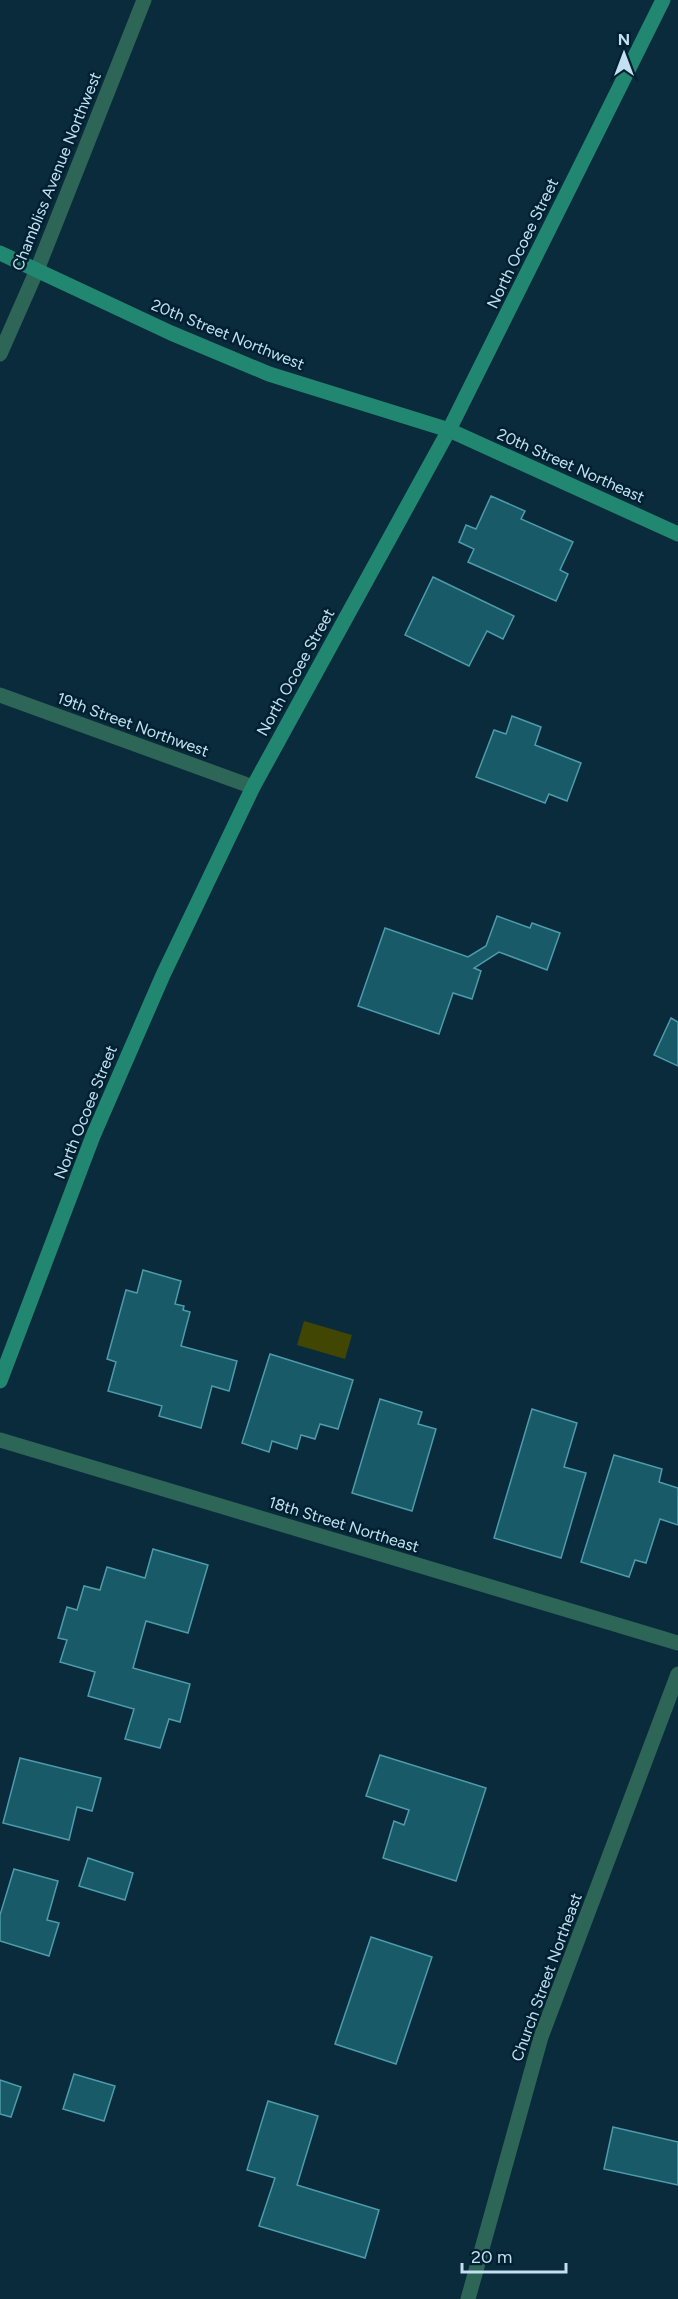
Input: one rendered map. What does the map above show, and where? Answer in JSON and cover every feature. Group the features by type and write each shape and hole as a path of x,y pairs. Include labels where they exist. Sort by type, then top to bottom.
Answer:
{"main road":[{"name":"North Ocoee Street","path":"0,1381 93,1136 163,975 253,787 449,430 663,0"},
{"name":"20th Street Northwest","path":"0,253 171,333 269,374 449,430"},
{"name":"20th Street Northeast","path":"449,430 678,534"}],"street":[{"name":"Chambliss Avenue Northwest","path":"0,354 37,270 144,0"},
{"name":"19th Street Northwest","path":"0,695 253,787"},
{"name":"18th Street Northeast","path":"0,1440 678,1643"},
{"name":"Church Street Northeast","path":"468,2299 541,2037 678,1674"}],"shaded area":[{"path":"304,1321 352,1335 345,1359 297,1345"}],"building":[{"path":"491,496 525,511 521,519 573,542 560,570 568,574 556,601 468,562 474,549 459,542 466,525 476,529"},
{"path":"433,577 514,616 503,639 487,631 469,666 405,635"},
{"path":"512,716 541,727 535,745 581,763 567,801 549,794 545,803 476,777 494,730 506,734"},
{"path":"497,916 530,928 532,923 560,933 547,970 499,952 474,968 481,971 472,999 453,993 439,1034 358,1006 385,928 468,957 486,946"},
{"path":"671,1018 678,1022 678,1066 654,1055"},
{"path":"143,1270 181,1281 175,1304 184,1306 183,1310 190,1312 181,1346 237,1361 229,1391 212,1386 201,1428 159,1416 162,1406 108,1391 116,1362 107,1359 126,1290 137,1293"},
{"path":"270,1354 353,1380 338,1429 320,1424 315,1439 301,1435 297,1449 272,1441 269,1452 242,1443"},
{"path":"380,1399 422,1412 418,1424 436,1429 412,1511 352,1493"},
{"path":"532,1409 577,1423 564,1467 586,1473 561,1558 494,1538"},
{"path":"614,1455 662,1469 659,1482 678,1488 678,1525 660,1519 646,1563 635,1560 629,1577 581,1562"},
{"path":"153,1549 208,1565 188,1633 146,1621 133,1668 190,1684 180,1722 169,1719 160,1748 125,1739 134,1709 88,1696 95,1672 60,1662 67,1640 58,1638 67,1607 77,1610 84,1586 100,1590 107,1567 145,1578"},
{"path":"380,1755 486,1788 456,1881 383,1858 394,1821 404,1825 409,1810 366,1796"},
{"path":"20,1758 101,1778 92,1811 77,1807 69,1840 3,1823"},
{"path":"88,1858 133,1873 125,1900 79,1886"},
{"path":"14,1869 58,1881 47,1920 59,1923 49,1956 0,1941 0,1915"},
{"path":"371,1937 432,1957 396,2064 335,2044"},
{"path":"74,2074 115,2086 104,2121 63,2109"},
{"path":"0,2080 21,2087 11,2117 0,2114"},
{"path":"268,2101 318,2116 297,2185 379,2210 365,2258 259,2226 275,2178 247,2170"},
{"path":"613,2127 678,2142 678,2185 604,2169"}]}
